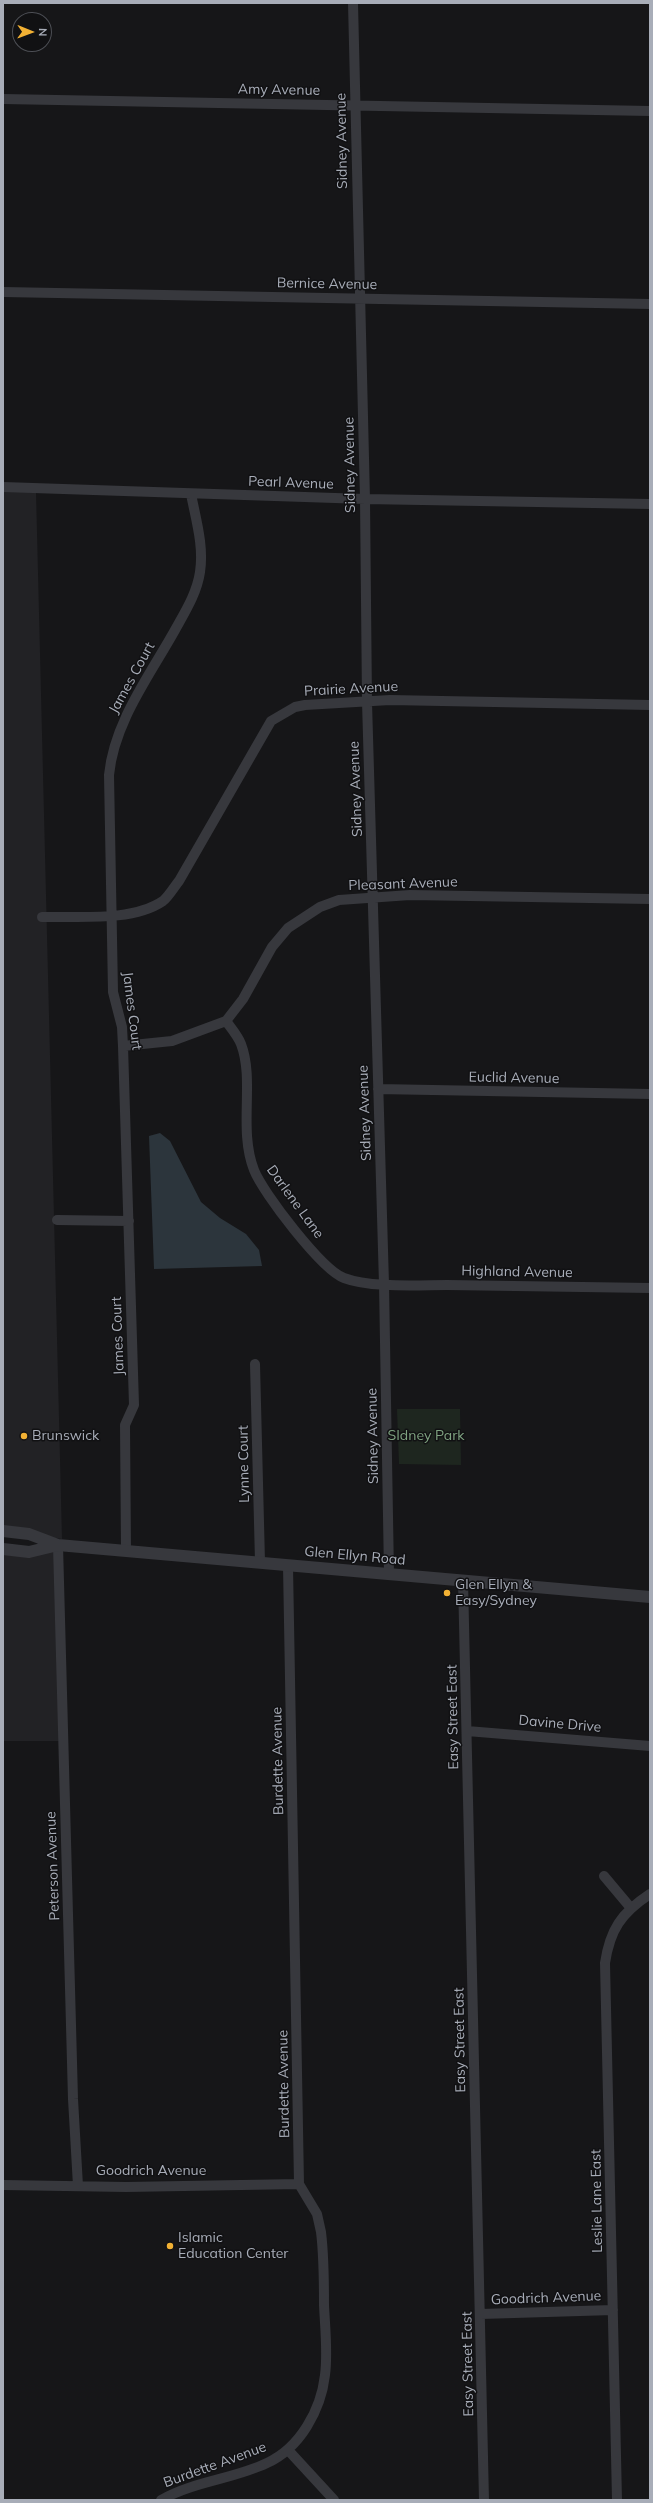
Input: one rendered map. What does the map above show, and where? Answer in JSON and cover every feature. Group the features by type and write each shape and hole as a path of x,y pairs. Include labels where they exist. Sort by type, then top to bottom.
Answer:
{"street":[{"name":"Sidney Avenue","path":"353,3 365,499 367,702 374,898 384,1284 389,1574"},
{"name":"Amy Avenue","path":"3,99 650,111"},
{"name":"Bernice Avenue","path":"3,292 650,304"},
{"name":"Pearl Avenue","path":"3,487 365,499 650,504"},
{"name":"James Court","path":"126,1551 125,1425 134,1405 123,1046 122,1027 113,992 109,775 111,756 124,720 188,608 199,582 201,547 191,494"},
{"name":"Prairie Avenue","path":"42,917 111,916 135,913 164,900 178,882 271,721 294,707 390,700 650,705"},
{"name":"Pleasant Avenue","path":"226,1021 243,999 272,947 288,928 306,914 326,904 354,898 410,895 650,900"},
{"path":"123,1046 172,1041 226,1021"},
{"name":"Darlene Lane","path":"226,1021 241,1043 244,1054 248,1150 254,1169 264,1188 326,1268 342,1278 355,1282 384,1284"},
{"name":"Euclid Avenue","path":"378,1089 650,1094"},
{"path":"57,1220 129,1221"},
{"name":"Highland Avenue","path":"384,1284 650,1288"},
{"name":"Lynne Court","path":"255,1364 260,1562"},
{"name":"Glen Ellyn Road","path":"3,1532 29,1534 58,1545 650,1597"},
{"name":"Glen Ellyn Road","path":"3,1549 29,1552 58,1545"},
{"name":"Peterson Avenue","path":"58,1545 73,2092 78,2186"},
{"name":"Burdette Avenue","path":"161,2500 174,2492 251,2470 268,2463 288,2450 302,2435 316,2409 326,2368 321,2232 317,2214 299,2184 288,1566"},
{"name":"Easy Street East","path":"463,1580 484,2500"},
{"name":"Davine Drive","path":"467,1732 650,1746"},
{"path":"604,1876 630,1908"},
{"name":"Leslie Lane East","path":"617,2500 605,1964 609,1942 616,1927 630,1908 650,1894"},
{"name":"Goodrich Avenue","path":"3,2185 78,2186 299,2184"},
{"name":"Goodrich Avenue","path":"480,2314 613,2310"},
{"path":"288,2450 334,2500"}],"shaded area":[{"path":"3,492 36,492 62,1539 3,1531"},
{"path":"160,1133 170,1141 201,1202 220,1218 246,1234 259,1250 262,1266 154,1269 149,1136"},
{"path":"3,1547 55,1549 60,1741 3,1741"}],"green space":[{"name":"SIdney Park","path":"397,1409 460,1409 461,1465 399,1464"}],"place":[{"name":"Brunswick","path":"24,1436"},
{"name":"Glen Ellyn & Easy/Sydney","path":"447,1593"},
{"name":"Islamic Education Center","path":"170,2246"}]}
